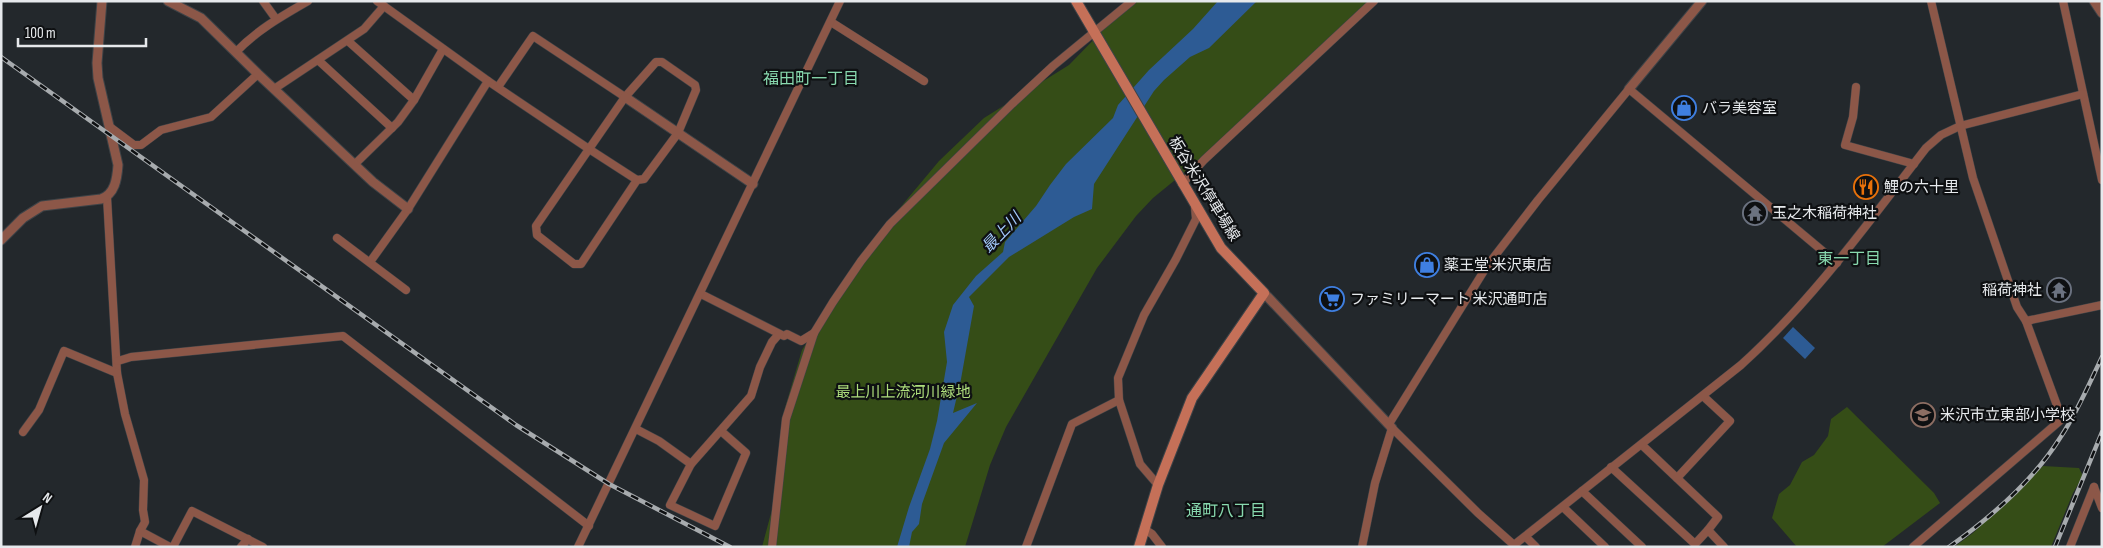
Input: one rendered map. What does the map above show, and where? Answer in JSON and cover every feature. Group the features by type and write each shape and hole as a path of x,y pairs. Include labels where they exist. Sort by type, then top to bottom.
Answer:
{"main road":[{"name":"板谷米沢停車場線","path":"1076,1 1220,248 1264,293"},
{"path":"1138,547 1158,485 1192,398 1264,293"}],"street":[{"path":"102,1 97,63 98,78 118,166 117,176 112,190 107,197 115,352 118,361 117,373 125,414 144,480 143,510 145,522 135,547"},
{"path":"168,1 202,18 258,74 373,182 408,210"},
{"path":"263,1 276,19"},
{"path":"236,52 249,38 276,19 308,1"},
{"path":"377,1 488,81 498,87 589,148 637,180 644,179 678,133 696,90 695,85 662,62 656,62 625,97 589,148 536,226 537,235 574,264 581,264 637,180"},
{"path":"578,547 840,1"},
{"path":"772,547 786,419 814,333 861,260 890,224 1012,104 1132,1"},
{"path":"1179,180 1204,160 1374,1"},
{"path":"1362,547 1375,483 1390,426 1492,260 1538,200 1702,1"},
{"path":"1913,547 2062,419 2026,321 2017,307 1986,220 1973,178 1931,1"},
{"path":"2063,1 2102,180"},
{"path":"2094,1 2102,13"},
{"path":"274,89 364,29 384,6"},
{"path":"831,22 924,81"},
{"path":"498,87 533,36 753,184"},
{"path":"348,41 414,100"},
{"path":"355,164 392,128 414,100 443,49"},
{"path":"318,60 392,128"},
{"path":"110,127 134,145 141,146 161,130 211,117 258,74"},
{"path":"370,262 408,210 488,81"},
{"path":"1856,87 1852,117 1845,145 1914,164"},
{"path":"1629,89 1837,262"},
{"path":"1264,293 1390,426 1514,546 1611,467 1642,445 1703,396 1774,336 1837,262 1926,148 1941,135 1960,126 2083,94"},
{"path":"1,240 23,218 42,206 107,197"},
{"path":"1158,485 1140,464 1119,400 1118,378 1144,315 1176,260 1196,219 1195,208"},
{"path":"337,238 406,290"},
{"path":"701,294 784,336 787,334 801,341 814,333"},
{"path":"2026,321 2102,306"},
{"path":"721,431 746,453 715,526 670,505 691,464 751,396 760,367 772,342 779,334"},
{"path":"118,361 131,357 343,336 589,526"},
{"path":"23,432 39,410 64,351 117,373"},
{"path":"1677,478 1730,421 1703,396"},
{"path":"1026,547 1072,424 1119,400"},
{"path":"636,429 660,441 691,464"},
{"path":"1611,467 1695,544 1718,517 1642,445"},
{"path":"2070,547 2094,487 2102,508"},
{"path":"1582,492 1642,547"},
{"path":"1563,507 1605,547"},
{"path":"140,531 172,547 192,511 263,547"},
{"path":"1144,529 1152,534 1162,547"},
{"path":"1708,530 1724,547"},
{"path":"1526,537 1536,547"},
{"path":"241,547 248,539"}],"green space":[{"name":"最上川上流河川緑地","path":"1138,1 1371,1 1202,158 1153,198 1136,216 1097,268 1006,427 990,465 965,547 762,547 774,502 782,418 802,350 858,258 939,161 984,118 1069,65 1105,28"},
{"path":"1847,407 1934,493 1940,503 1882,547 1797,547 1772,518 1779,494 1790,485 1802,462 1814,455 1828,436 1831,419"},
{"path":"2043,466 2079,468 2083,476 2073,493 2051,547 1954,547 1973,533"}],"water":[{"path":"1218,1 1257,1 1209,48 1190,57 1154,91 1094,184 1092,209 1074,217 1009,257 969,297 974,306 953,413 977,403 944,443 922,504 919,524 912,532 909,547 897,547 930,449 937,421 947,362 944,332 953,305 976,276 1003,252 1005,242 1036,206 1066,164 1113,118 1118,105 1149,70 1193,29"},
{"path":"1793,327 1815,348 1805,359 1783,338"}],"railway":[{"path":"1,57 516,425 609,484 730,547"},
{"path":"1949,547 2010,498 2037,469 2072,419 2102,357"},
{"path":"2055,547 2102,432"}],"place":[{"name":"バラ美容室","path":"1684,108"},
{"name":"鯉の六十里","path":"1866,187"},
{"name":"玉之木稲荷神社","path":"1755,213"},
{"name":"薬王堂 米沢東店","path":"1427,265"},
{"name":"稲荷神社","path":"2059,290"},
{"name":"ファミリーマート 米沢通町店","path":"1332,299"},
{"name":"米沢市立東部小学校","path":"1923,415"}],"district":[{"name":"福田町一丁目","path":"811,79"},
{"name":"東一丁目","path":"1849,259"},
{"name":"通町八丁目","path":"1226,511"}],"water label":[{"name":"最上川","path":"1002,233"}]}
